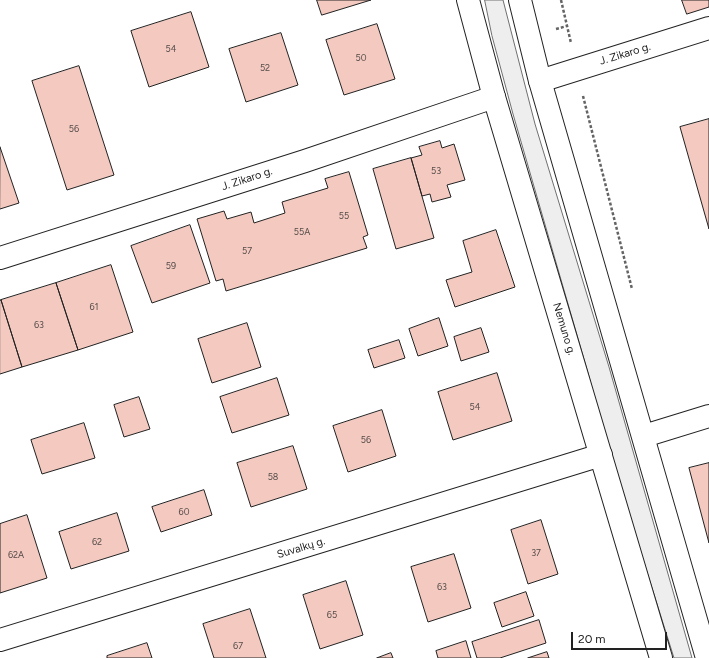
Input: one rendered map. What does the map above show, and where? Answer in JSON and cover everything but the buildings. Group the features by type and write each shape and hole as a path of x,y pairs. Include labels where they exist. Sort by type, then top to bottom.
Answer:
{"street":[{"name":"Nemuno g.","path":"468,0 494,97 661,658"},
{"path":"520,0 540,81 644,436 707,658"},
{"name":"J. Zikaro g.","path":"540,81 709,28"},
{"name":"J. Zikaro g.","path":"0,258 305,160 494,97"},
{"path":"644,436 709,416"},
{"name":"Suvalkų g.","path":"0,640 601,455"}],"path":[{"path":"562,0 567,26"},
{"path":"576,70 633,294"}],"shaded area":[{"path":"485,0 503,0 535,124 609,367 692,658 674,658 609,451 513,114 492,36"}]}
